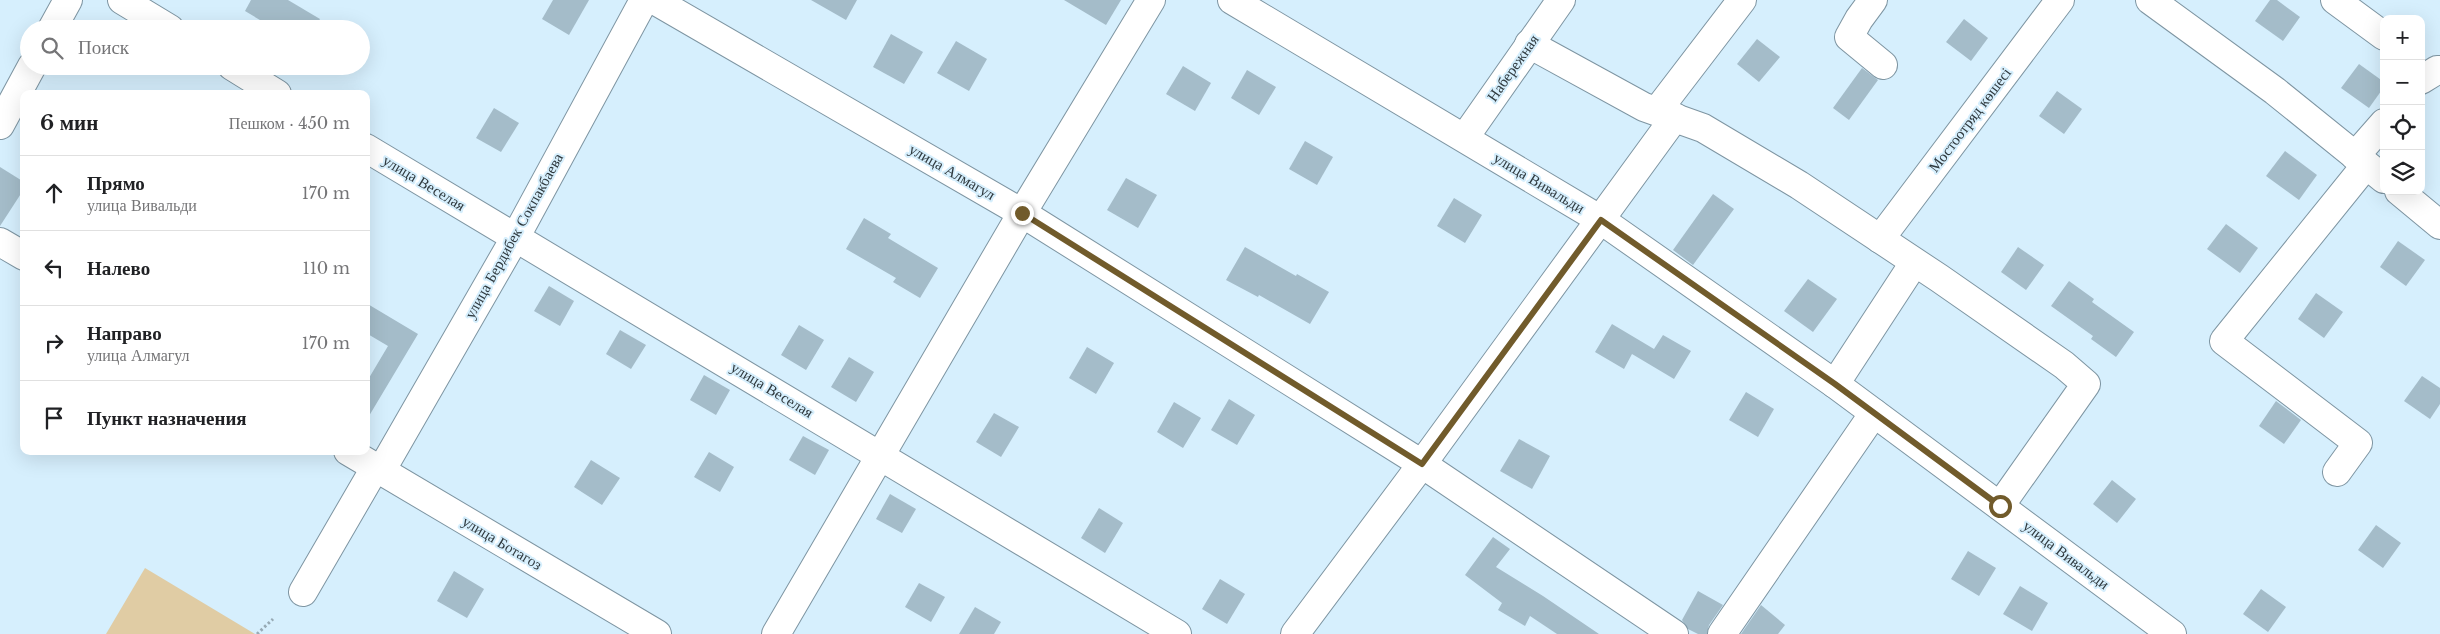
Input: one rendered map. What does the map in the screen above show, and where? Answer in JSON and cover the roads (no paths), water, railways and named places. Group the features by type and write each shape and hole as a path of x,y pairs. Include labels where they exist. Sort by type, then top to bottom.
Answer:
{"street":[{"path":"57,20 68,0"},
{"path":"122,0 155,20"},
{"name":"улица Бердибек Сокпакбаева","path":"303,592 515,238 644,0"},
{"name":"улица Алмагул","path":"654,0 1022,213 1422,464 1674,634"},
{"path":"776,634 1022,213 1151,0"},
{"name":"улица Вивальди","path":"1232,0 1601,220 1835,384 2172,634"},
{"name":"Набережная","path":"1465,138 1561,0"},
{"path":"1295,634 1601,220 1666,114 1742,0"},
{"path":"1873,0 1849,37 1883,65"},
{"name":"Мостоотряд көшесі","path":"1880,240 2060,0"},
{"path":"2150,0 2275,91 2368,167"},
{"path":"2336,0 2380,33"},
{"path":"1529,44 1644,107 1703,128 1799,186 2064,365 2086,384 2000,506"},
{"path":"0,125 27,75"},
{"path":"246,75 271,90"},
{"path":"2337,472 2358,443 2224,341 2368,167 2380,134"},
{"name":"улица Веселая","path":"370,150 1177,634"},
{"path":"2403,195 2440,225"},
{"path":"0,242 20,254"},
{"path":"1835,384 1914,263"},
{"path":"1722,634 1874,413"},
{"name":"улица Ботагоз","path":"355,455 652,633"}]}
